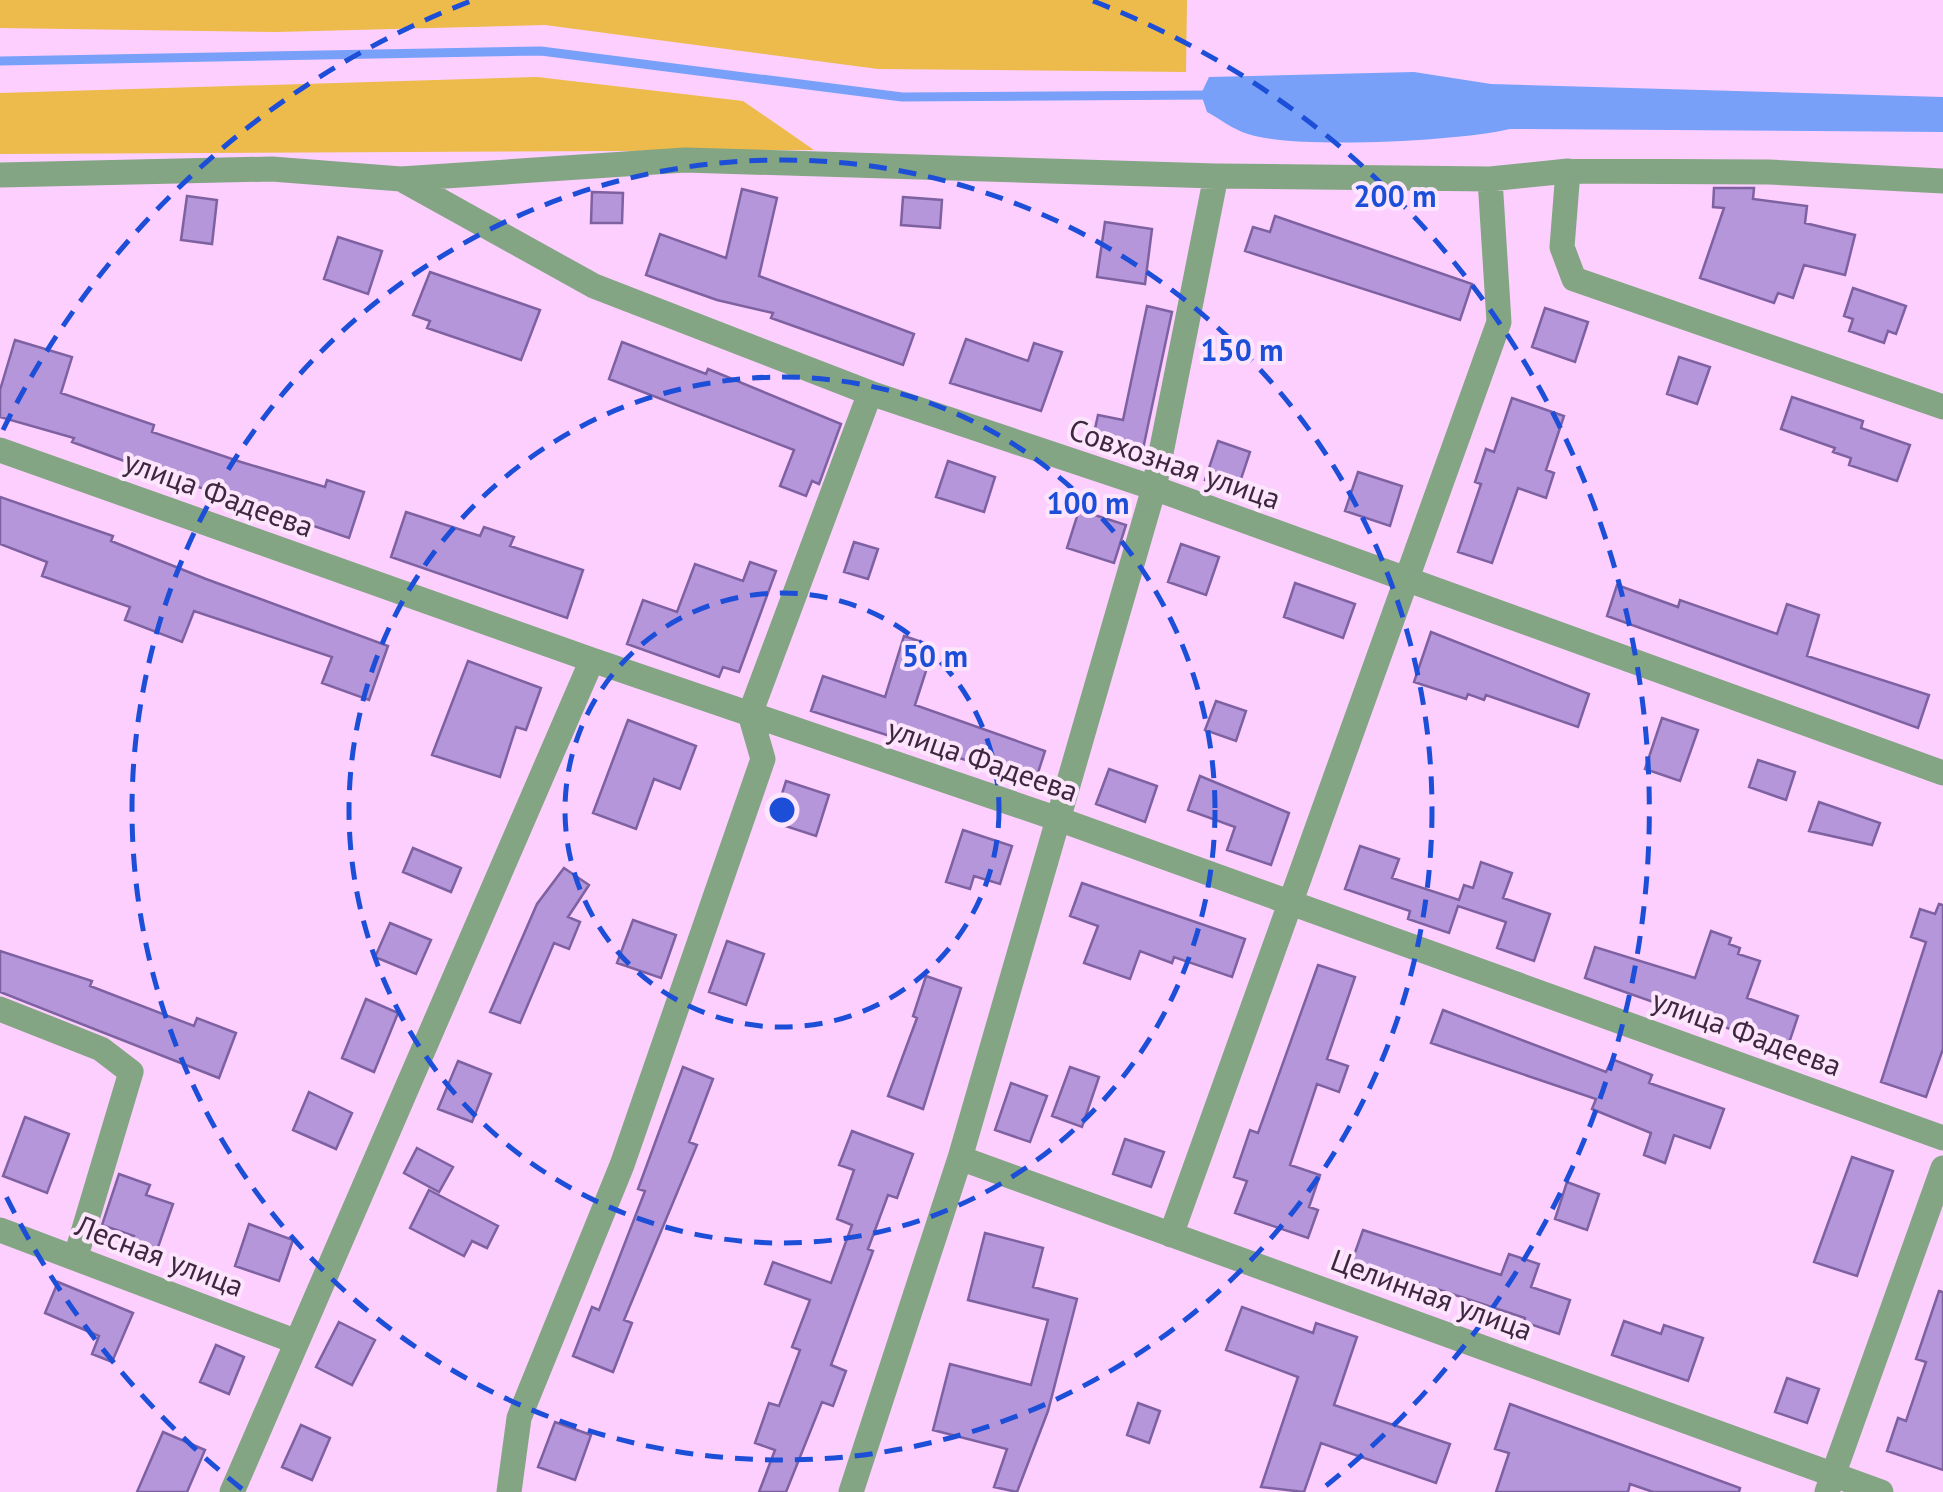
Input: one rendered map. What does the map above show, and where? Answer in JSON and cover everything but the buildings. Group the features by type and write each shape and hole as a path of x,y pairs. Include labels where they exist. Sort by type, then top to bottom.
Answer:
{"street":[{"path":"0,175 272,169 402,179 685,160 1216,176 1490,179 1568,171 1770,172 1943,181"},
{"path":"1568,171 1562,247 1574,279 1943,407"},
{"path":"851,1492 960,1158 1061,820 1154,488 1216,176"},
{"name":"Совхозная улица","path":"402,179 594,286 870,394 1154,488 1943,773"},
{"path":"1172,1234 1499,322 1490,179"},
{"path":"509,1492 519,1418 622,1165 764,760 750,714 870,394"},
{"name":"улица Фадеева","path":"0,450 592,660 1061,820 1943,1138"},
{"path":"232,1492 592,660"},
{"path":"0,1009 101,1049 131,1072 76,1256"},
{"name":"Целинная улица","path":"960,1158 1830,1483 1881,1492"},
{"path":"1830,1483 1943,1168"},
{"name":"Лесная улица","path":"0,1230 297,1342"}],"shaded area":[{"path":"0,0 1187,0 1186,72 878,69 545,25 276,32 0,28"},
{"path":"537,77 743,101 814,150 0,154 0,93"}],"water":[{"path":"1414,72 1491,84 1943,97 1943,132 1510,129 1418,140 1301,142 1238,130 1207,112 1201,94 1209,77"}],"waterway":[{"path":"0,61 541,51 902,97 1210,95"}]}
